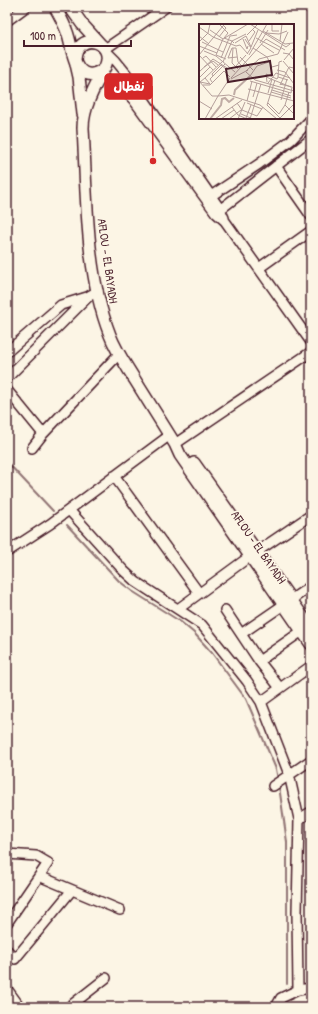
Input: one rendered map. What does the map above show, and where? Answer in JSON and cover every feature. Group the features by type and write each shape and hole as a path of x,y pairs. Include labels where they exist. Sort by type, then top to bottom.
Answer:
{"main road":[{"path":"55,7 67,32 79,77 83,117"},
{"path":"70,7 82,24 105,49"},
{"path":"95,76 82,71 75,62 77,50 84,43 94,42 105,49"},
{"name":"AFLOU - EL BAYADH","path":"105,49 108,56 105,67 95,76 83,117 94,272 94,294 102,310 110,336 119,354 180,455 287,602 308,627 311,644"}],"street":[{"path":"7,21 26,7"},
{"path":"166,7 105,49 125,72 208,198"},
{"path":"95,76 116,84 133,99 218,211 311,342"},
{"path":"208,198 259,164 291,140 311,119"},
{"path":"218,211 311,139"},
{"path":"276,166 311,216"},
{"path":"259,268 311,231"},
{"path":"7,352 61,305 94,294"},
{"path":"7,378 94,294"},
{"path":"7,552 69,510 114,476 311,352"},
{"path":"32,448 43,434 119,354"},
{"path":"7,390 43,434"},
{"path":"114,476 199,594"},
{"path":"69,510 124,571 136,582 202,625 247,681 260,702 288,776 300,819 297,912 298,990"},
{"path":"178,609 253,554 311,515"},
{"path":"241,634 311,586"},
{"path":"225,610 280,688"},
{"path":"259,660 308,627"},
{"path":"260,702 311,666"},
{"path":"273,786 311,760"},
{"path":"300,819 311,812"},
{"path":"7,854 36,856 48,863 7,923"},
{"path":"39,876 120,910"},
{"path":"7,950 15,959 72,890"},
{"path":"69,1007 106,978"},
{"path":"276,1007 281,998 298,990 311,988"},
{"path":"7,989 20,1007"}],"waterway":[{"path":"7,462 53,511"},
{"path":"67,525 119,581 181,622 194,633 212,653 246,699 276,769 278,780"},
{"path":"279,786 287,842 287,984"}],"place":[{"name":"نفطال","path":"153,161"}]}
